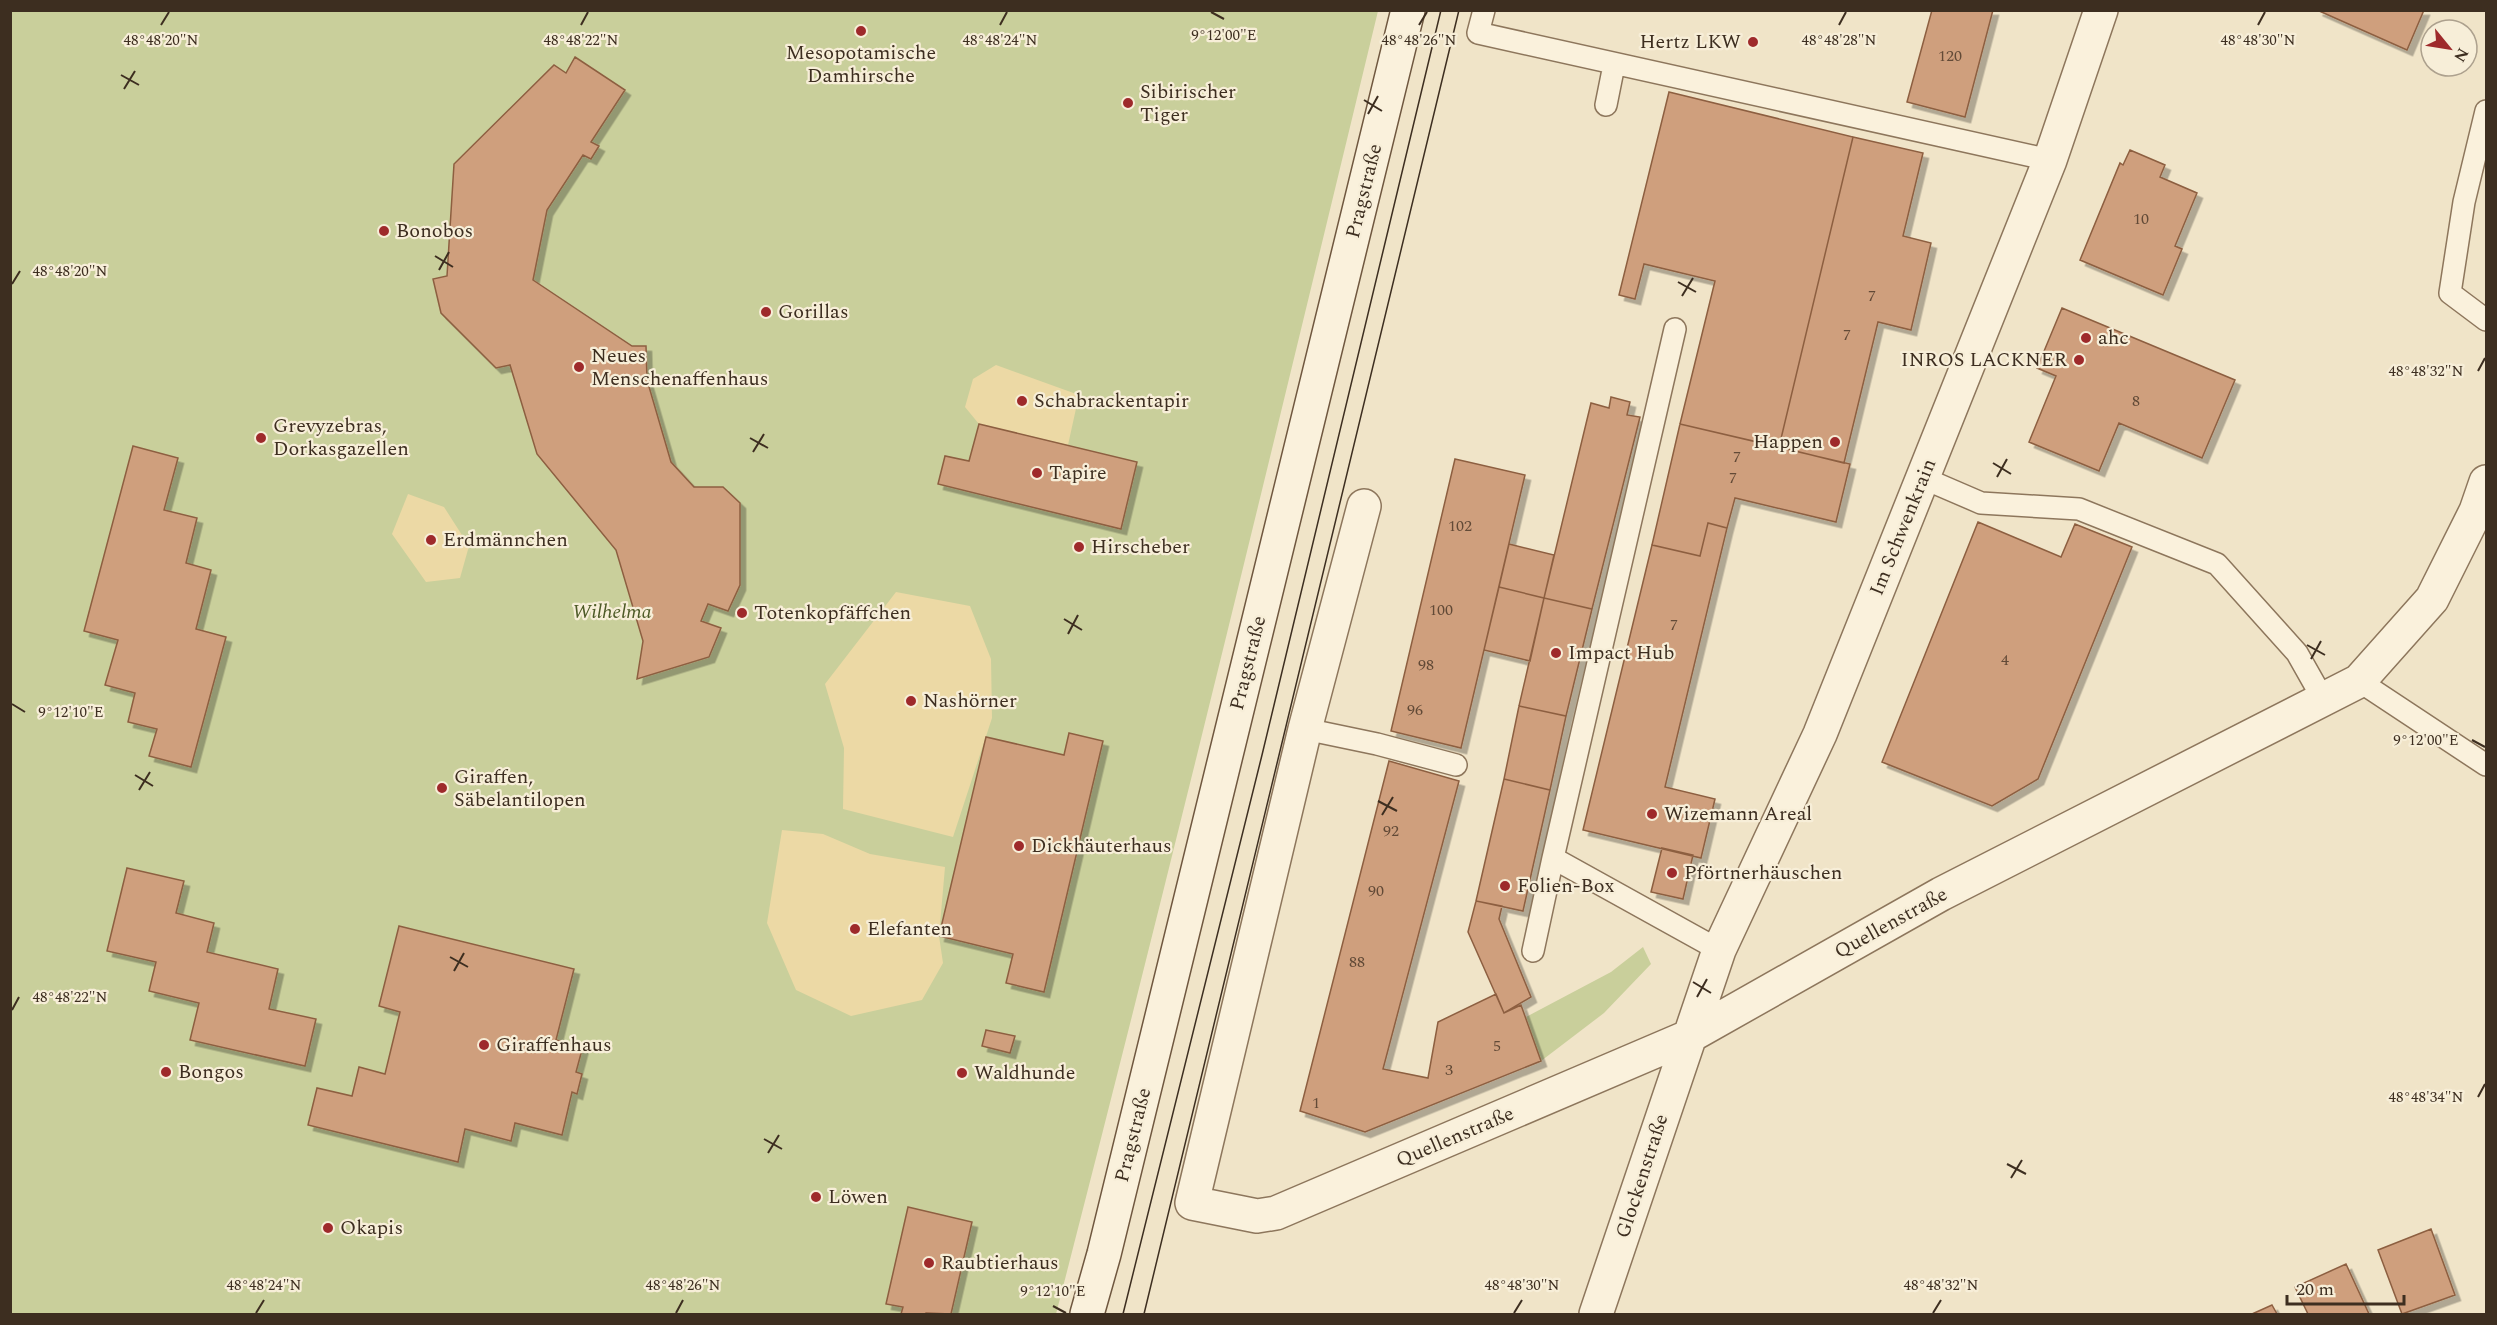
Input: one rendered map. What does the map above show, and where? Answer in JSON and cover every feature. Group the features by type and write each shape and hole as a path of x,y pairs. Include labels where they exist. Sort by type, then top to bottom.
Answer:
{"street":[{"name":"Pragstraße","path":"1087,1314 1107,1242 1408,10"},
{"name":"Im Schwenkrain","path":"1688,1037 1719,950 1820,734 1923,478 2050,160 2101,10"},
{"name":"Quellenstraße","path":"1305,729 1192,1203 1257,1216 1276,1214 1688,1037 1941,894 2359,681 2432,599 2476,512 2487,482"},
{"path":"1305,729 1364,506"},
{"name":"Glockenstraße","path":"1596,1314 1688,1037"}],"lane":[{"path":"1484,10 1478,33 2050,160"},
{"path":"1606,105 1614,65"},
{"path":"2487,111 2464,202 2450,292 2487,320"},
{"path":"1533,951 1675,329"},
{"path":"1923,478 1981,503 2079,509 2217,564 2297,652 2323,699"},
{"path":"2359,681 2487,765"},
{"path":"1305,729 1377,744 1456,765"},
{"path":"1553,858 1719,950"}],"green space":[{"name":"Wilhelma","path":"10,11 1378,11 1260,500 1056,1314 11,1314"},
{"path":"1643,947 1651,964 1604,1013 1541,1061 1526,1017 1611,972"}],"sand":[{"name":"Schabrackentapir","path":"996,365 1079,395 1068,445 979,424 965,407 973,379"},
{"name":"Erdmännchen","path":"408,494 444,507 469,546 460,578 426,582 392,534"},
{"name":"Nashörner","path":"896,592 970,606 991,659 992,718 953,837 843,809 844,748 825,684"},
{"name":"Elefanten","path":"782,830 823,834 870,854 945,867 939,936 943,963 922,1000 851,1016 796,990 767,923"}],"building":[{"path":"1932,10 1993,10 1965,117 1907,102"},
{"path":"2317,10 2424,10 2407,50"},
{"name":"Neues Menschenaffenhaus","path":"575,57 625,90 591,142 599,146 591,159 583,155 547,210 533,280 632,346 646,346 647,380 671,462 694,487 723,487 740,503 740,585 728,611 708,604 701,621 721,628 709,657 637,679 643,641 616,550 537,454 510,365 496,368 441,313 433,279 447,276 454,164 554,65 566,73"},
{"path":"1669,92 1853,137 1779,447 1680,424 1715,281 1644,264 1635,299 1619,295"},
{"path":"1853,137 1923,153 1903,236 1931,243 1911,330 1878,322 1844,463 1779,447"},
{"path":"2130,150 2165,165 2160,177 2197,193 2175,246 2182,249 2163,295 2080,260 2120,163 2123,165"},
{"path":"2062,308 2235,380 2202,458 2119,423 2099,471 2029,442 2056,376 2037,368"},
{"path":"1611,397 1630,402 1627,415 1640,417 1592,609 1544,598 1591,403 1609,408"},
{"name":"Tapire","path":"979,424 1137,462 1121,529 938,484 945,456 969,461"},
{"path":"1680,424 1850,464 1836,522 1735,498 1727,528 1708,523 1700,556 1652,545"},
{"path":"133,446 178,458 164,510 197,518 186,563 211,570 196,629 226,637 191,767 149,756 157,729 128,722 135,693 105,685 118,640 84,631"},
{"path":"1455,459 1525,475 1461,748 1391,731"},
{"path":"1978,522 2061,557 2075,524 2132,547 2038,779 1992,806 1882,762"},
{"path":"1708,523 1727,528 1665,787 1715,799 1701,858 1583,830 1652,545 1700,556"},
{"path":"1509,544 1554,555 1544,598 1499,587"},
{"path":"1499,587 1544,598 1530,661 1484,650"},
{"path":"1544,598 1592,609 1566,716 1519,706"},
{"path":"1519,706 1566,716 1550,790 1504,779"},
{"name":"Dickhäuterhaus","path":"1069,733 1103,741 1044,992 1006,983 1013,954 939,936 986,737 1064,755"},
{"path":"1389,761 1459,781 1383,1069 1428,1078 1438,1022 1496,994 1504,1013 1521,1005 1541,1061 1365,1132 1300,1111"},
{"path":"1504,779 1550,790 1523,911 1476,901"},
{"name":"Pförtnerhäuschen","path":"1662,848 1693,855 1683,899 1651,892"},
{"path":"127,868 184,881 176,913 214,923 207,952 278,969 269,1009 316,1019 305,1066 190,1040 199,1003 149,991 156,962 107,951"},
{"path":"1476,901 1502,906 1499,919 1531,997 1504,1013 1468,932"},
{"name":"Giraffenhaus","path":"399,926 574,969 556,1040 583,1046 576,1072 582,1074 577,1094 572,1092 562,1135 515,1123 511,1141 465,1129 458,1162 308,1125 317,1088 352,1096 359,1067 385,1074 400,1012 379,1006"},
{"path":"986,1030 1015,1036 1010,1053 982,1046"},
{"name":"Raubtierhaus","path":"908,1207 972,1222 951,1314 901,1314 903,1307 886,1304"},
{"path":"2431,1229 2455,1295 2402,1314 2378,1250"},
{"path":"2346,1264 2369,1314 2308,1314 2295,1287"},
{"path":"2272,1305 2277,1314 2252,1314"}],"tram line":[{"path":"1123,1314 1262,755 1441,10"},
{"path":"1144,1314 1459,10"}],"place":[{"name":"Mesopotamische Damhirsche","path":"861,31"},
{"name":"Hertz LKW","path":"1753,42"},
{"name":"Sibirischer Tiger","path":"1128,103"},
{"name":"Bonobos","path":"384,231"},
{"name":"Gorillas","path":"766,312"},
{"name":"ahc","path":"2086,338"},
{"name":"INROS LACKNER","path":"2079,360"},
{"name":"Neues Menschenaffenhaus","path":"579,367"},
{"name":"Schabrackentapir","path":"1022,401"},
{"name":"Grevyzebras, Dorkasgazellen","path":"261,438"},
{"name":"Happen","path":"1835,442"},
{"name":"Tapire","path":"1037,473"},
{"name":"Erdmännchen","path":"431,540"},
{"name":"Hirscheber","path":"1079,547"},
{"name":"Totenkopfäffchen","path":"742,613"},
{"name":"Impact Hub","path":"1556,653"},
{"name":"Nashörner","path":"911,701"},
{"name":"Giraffen, Säbelantilopen","path":"442,788"},
{"name":"Wizemann Areal","path":"1652,814"},
{"name":"Dickhäuterhaus","path":"1019,846"},
{"name":"Pförtnerhäuschen","path":"1672,873"},
{"name":"Folien-Box","path":"1505,886"},
{"name":"Elefanten","path":"855,929"},
{"name":"Giraffenhaus","path":"484,1045"},
{"name":"Bongos","path":"166,1072"},
{"name":"Waldhunde","path":"962,1073"},
{"name":"Löwen","path":"816,1197"},
{"name":"Okapis","path":"328,1228"},
{"name":"Raubtierhaus","path":"929,1263"}]}
